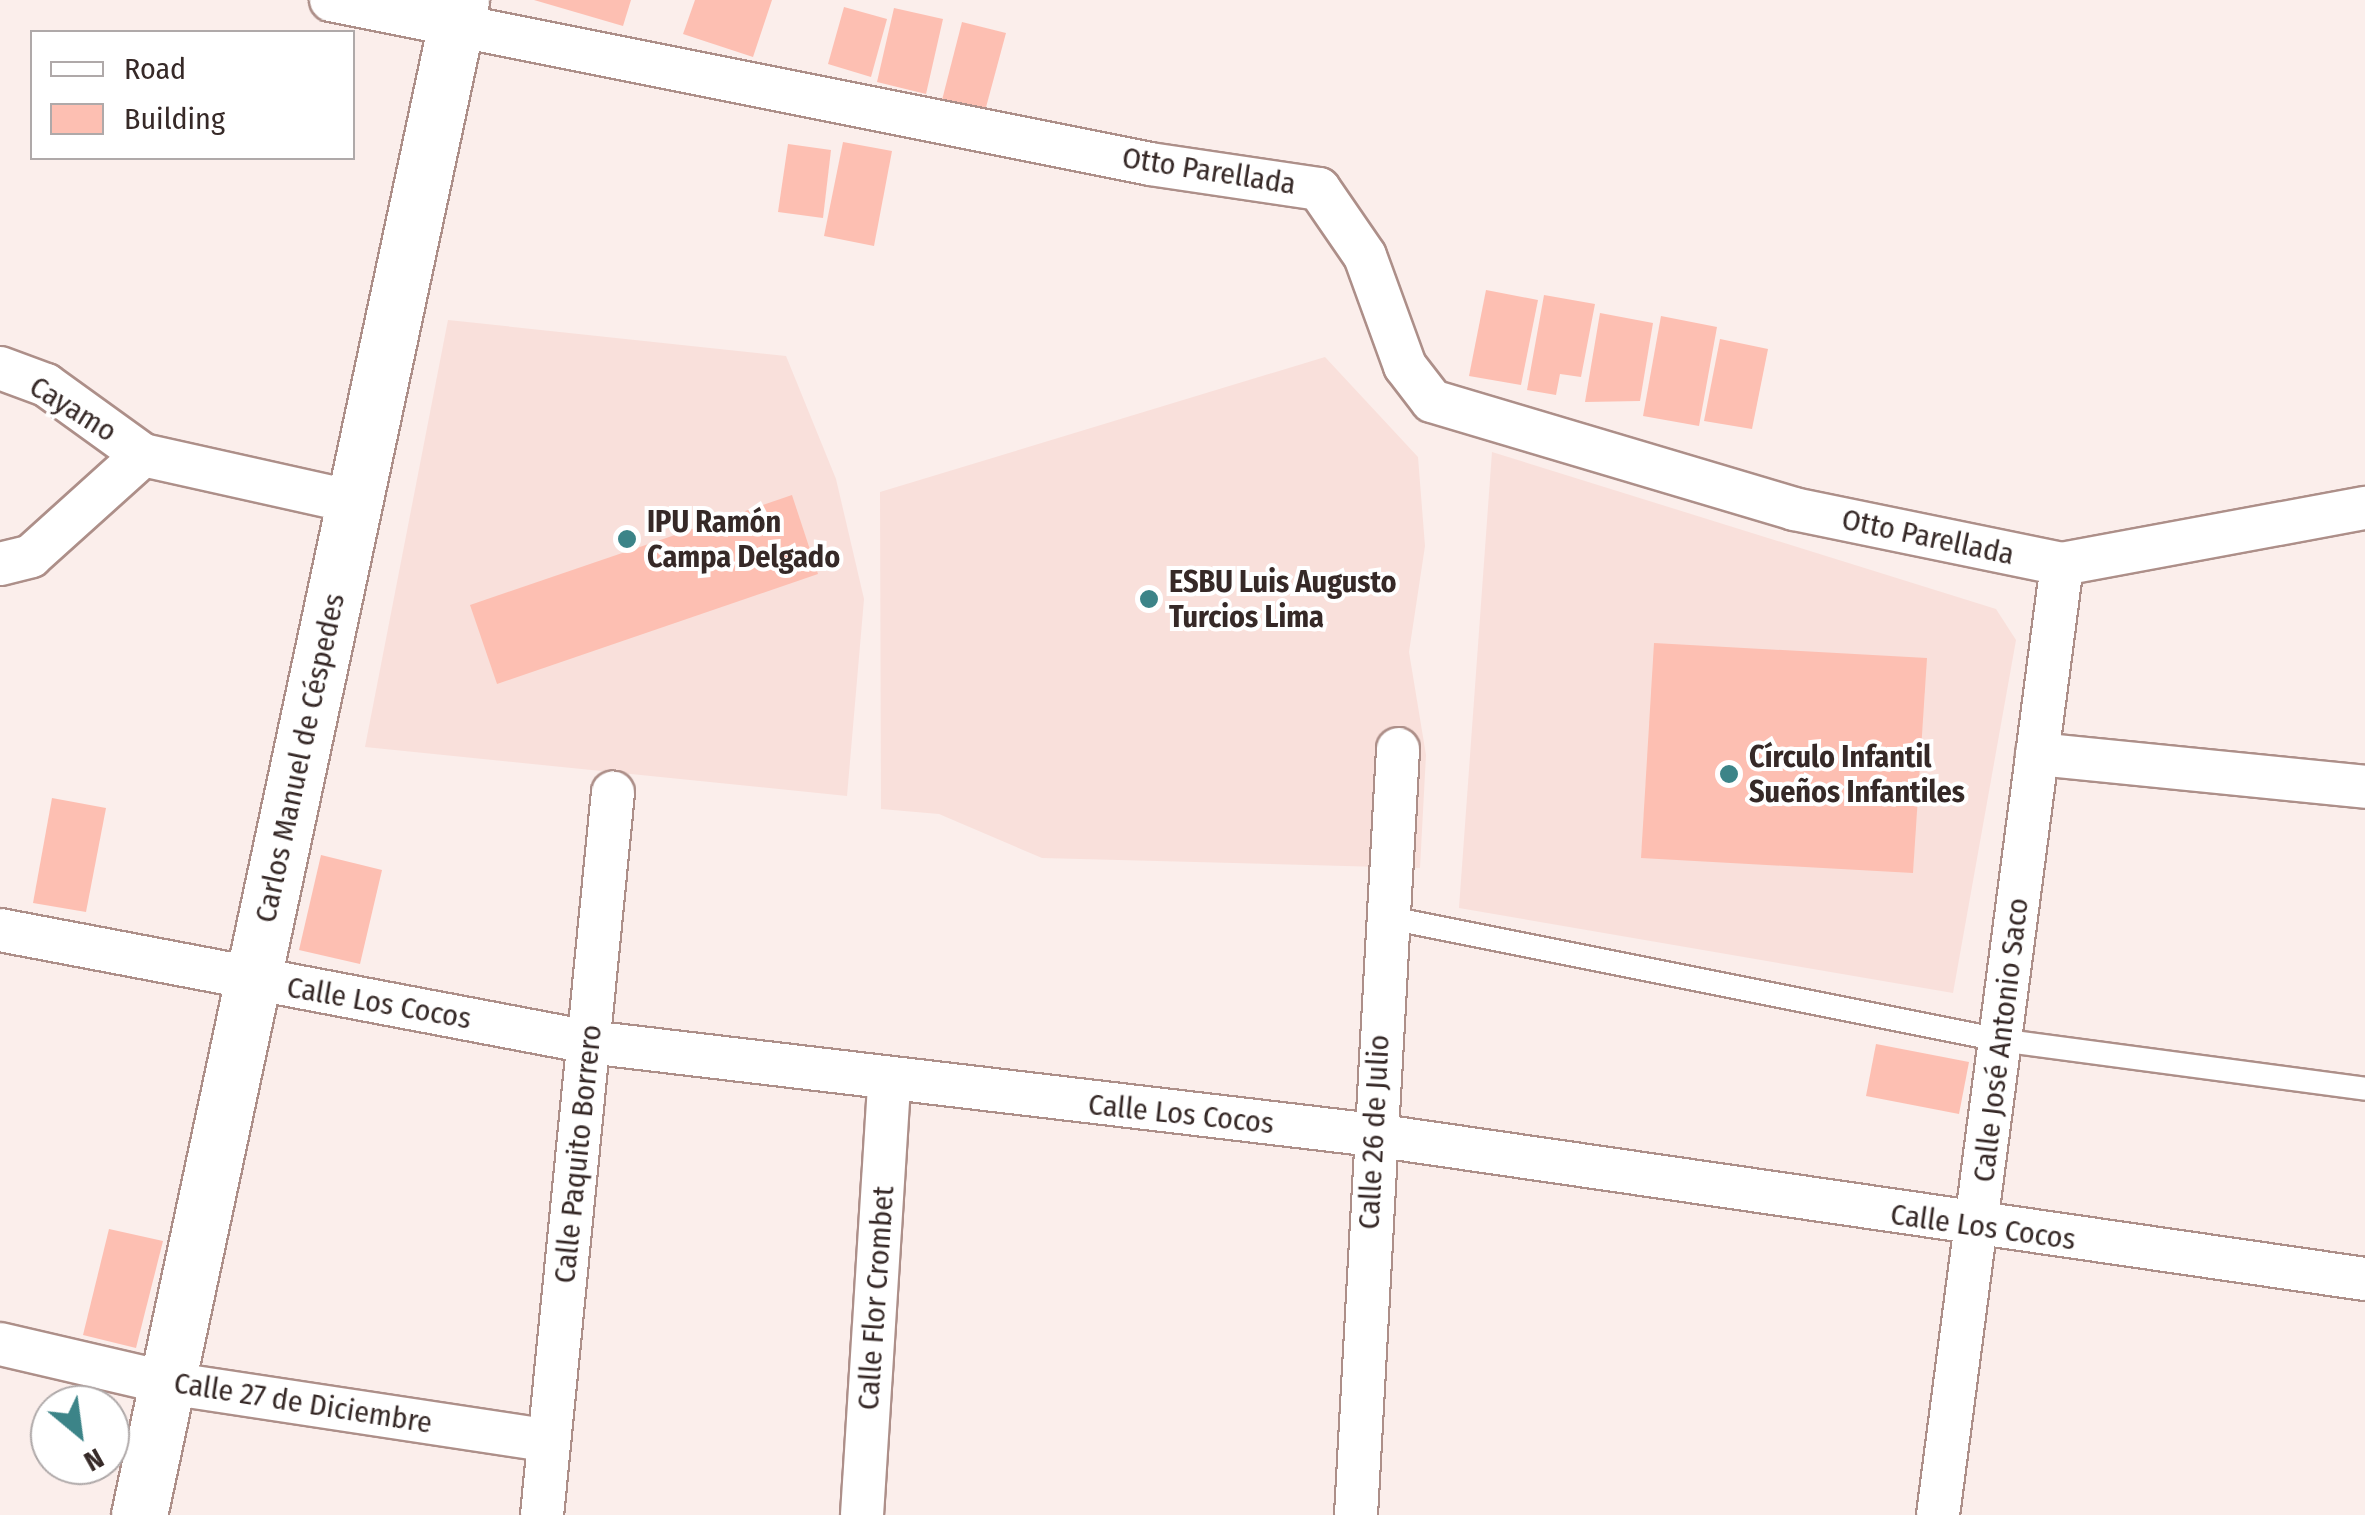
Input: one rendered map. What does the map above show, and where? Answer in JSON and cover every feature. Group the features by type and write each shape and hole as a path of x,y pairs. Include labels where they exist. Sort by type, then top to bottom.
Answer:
{"street":[{"name":"Otto Parellada","path":"331,0 458,13 1150,164 1320,189 1366,256 1405,366 1432,400 1794,509 2062,564 2365,508"},
{"name":"Carlos Manuel de Céspedes","path":"139,1515 458,13"},
{"name":"Cayamo","path":"0,368 46,385 143,455"},
{"path":"0,564 31,556 143,455 354,502"},
{"name":"Calle José Antonio Saco","path":"1938,1515 1979,1228 2062,564"},
{"name":"Calle 26 de Julio","path":"1356,1515 1385,917 1398,749"},
{"path":"2037,754 2365,786"},
{"name":"Calle Paquito Borrero","path":"542,1515 614,792"},
{"name":"Calle Los Cocos","path":"0,930 589,1042 889,1081 1374,1136 1979,1228 2365,1279"},
{"name":"Calle Flor Crombet","path":"862,1515 889,1081"},
{"name":"Calle 27 de Diciembre","path":"0,1344 167,1383 550,1442"}],"lane":[{"path":"1385,917 2000,1040 2365,1088"}],"shaded area":[{"name":"IPU Ramón Campa Delgado","path":"448,320 786,356 836,479 864,599 847,796 365,747"},
{"name":"ESBU Luis Augusto Turcios Lima","path":"1325,357 1418,457 1425,546 1409,652 1426,755 1420,868 1042,858 939,814 881,809 880,492"},
{"name":"Círculo Infantil Sueños Infantiles","path":"1492,452 1996,609 2016,640 1953,993 1459,908"}],"building":[{"path":"534,0 631,0 623,26"},
{"path":"695,0 772,0 753,57 683,34"},
{"path":"844,7 887,19 871,77 828,64"},
{"path":"894,8 943,19 926,94 877,82"},
{"path":"962,22 1006,33 985,111 942,100"},
{"path":"843,142 892,151 874,246 824,236"},
{"path":"788,144 831,150 823,218 778,212"},
{"path":"1486,290 1538,300 1521,385 1469,376"},
{"path":"1544,295 1595,304 1581,377 1560,374 1556,395 1527,390"},
{"path":"1600,313 1653,323 1640,401 1585,402"},
{"path":"1661,316 1717,327 1699,426 1643,416"},
{"path":"1720,339 1768,349 1752,429 1704,421"},
{"path":"792,495 818,574 497,684 470,605"},
{"path":"1654,643 1927,658 1913,873 1641,858"},
{"path":"52,798 106,808 86,912 33,903"},
{"path":"321,855 382,870 360,964 299,950"},
{"path":"1876,1044 1969,1062 1959,1114 1866,1096"},
{"path":"109,1229 163,1241 136,1348 83,1335"}],"place":[{"name":"IPU Ramón Campa Delgado","path":"627,539"},
{"name":"ESBU Luis Augusto Turcios Lima","path":"1149,599"},
{"name":"Círculo Infantil Sueños Infantiles","path":"1729,774"}]}
